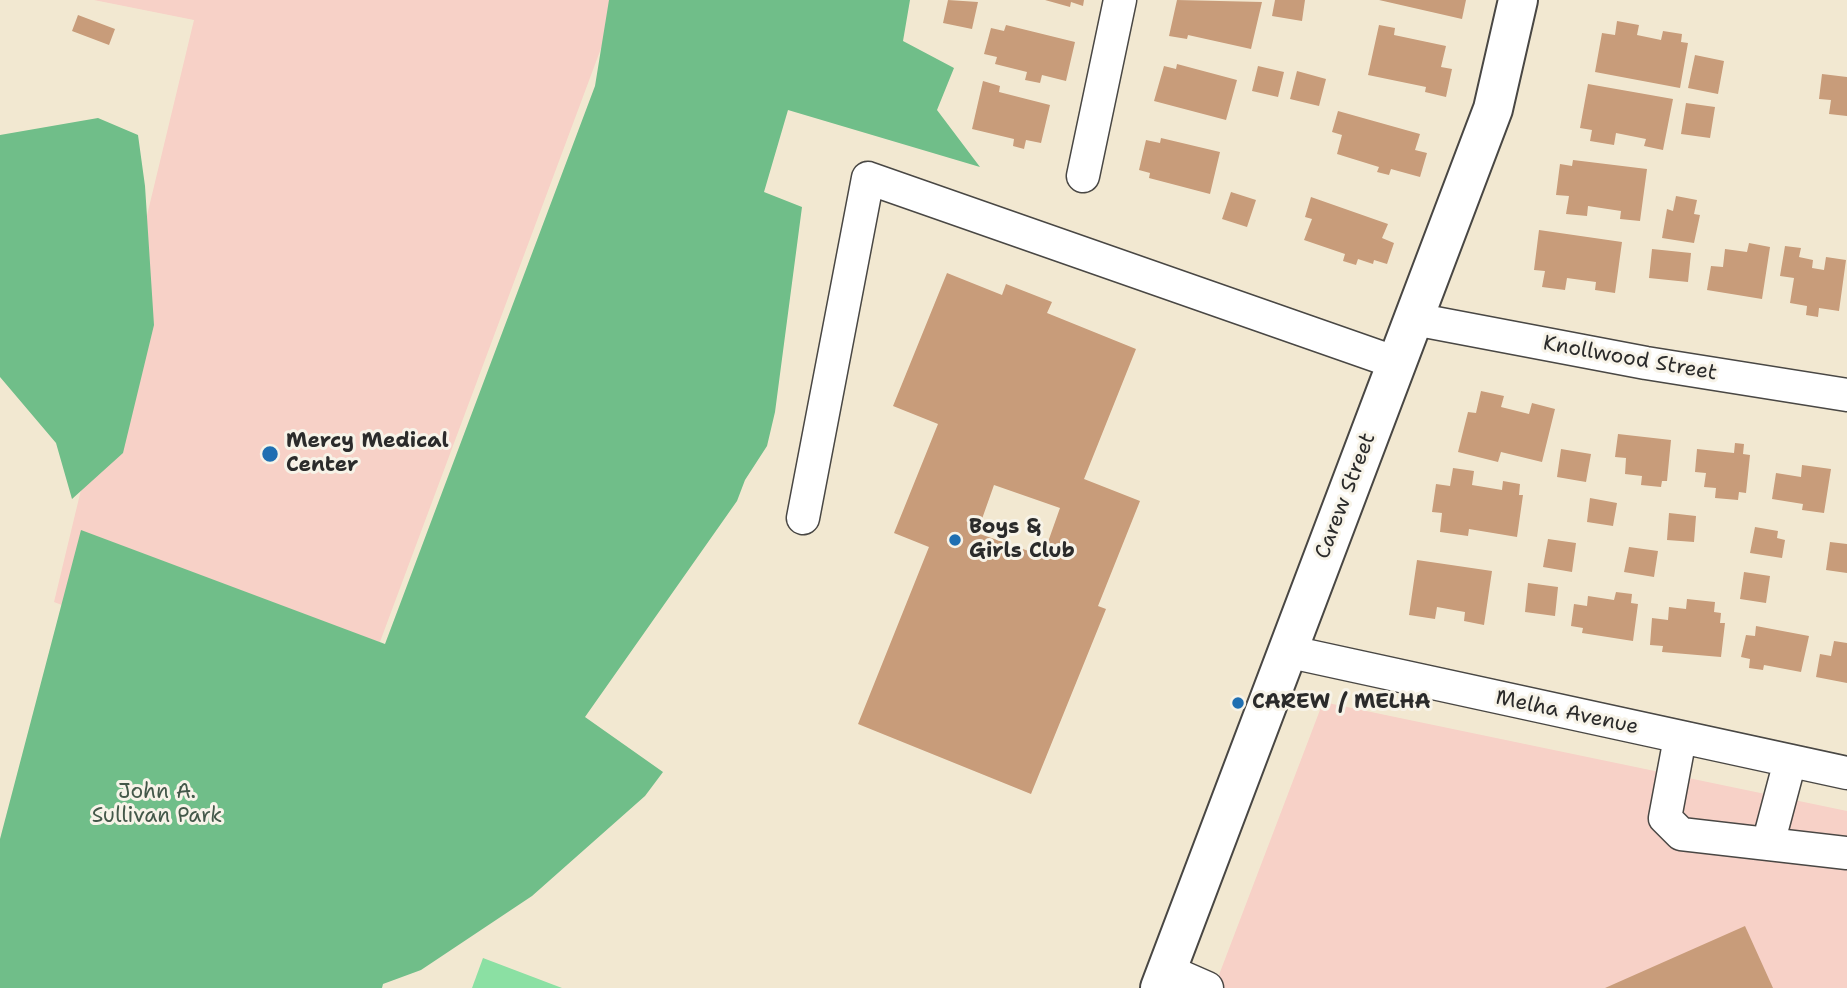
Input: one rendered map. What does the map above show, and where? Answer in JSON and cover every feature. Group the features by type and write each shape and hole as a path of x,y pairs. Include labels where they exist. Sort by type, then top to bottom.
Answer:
{"main road":[{"name":"Carew Street","path":"1163,979 1493,109 1518,0"}],"street":[{"path":"1083,176 1120,0"},
{"path":"803,518 868,178 1397,363"},
{"name":"Knollwood Street","path":"1414,319 1646,363 1847,395"},
{"name":"Melha Avenue","path":"1286,652 1847,773"},
{"path":"1680,737 1665,818 1681,834 1847,853"},
{"path":"1768,844 1790,761"},
{"path":"1163,979 1207,988"}],"shaded area":[{"name":"Mercy Medical Center","path":"94,0 619,0 352,717 54,602 194,20"},
{"path":"1323,702 1847,811 1847,988 1214,988"}],"green space":[{"name":"John A. Sullivan Park","path":"609,0 910,0 903,41 954,68 937,110 980,167 788,110 764,192 802,207 775,412 767,446 745,480 737,501 585,717 663,772 645,796 532,896 421,970 383,984 382,988 0,988 0,839 81,530 385,644 595,86"},
{"path":"98,118 138,135 145,186 154,325 123,453 72,499 56,443 0,377 0,135"},
{"path":"483,958 562,988 472,988"}],"building":[{"path":"948,0 978,2 972,29 943,23"},
{"path":"1045,0 1084,0 1083,6 1071,2 1070,7"},
{"path":"1177,0 1262,2 1251,49 1188,35 1187,39 1169,36"},
{"path":"1275,0 1305,0 1302,21 1272,16"},
{"path":"1379,0 1466,0 1462,19"},
{"path":"78,15 115,29 109,45 72,31"},
{"path":"1617,21 1639,25 1637,35 1661,40 1663,31 1682,34 1681,42 1688,43 1680,88 1595,72 1602,33 1615,35"},
{"path":"1006,25 1075,42 1066,81 1042,75 1040,83 1025,80 1027,72 995,64 997,57 984,54 991,28 1004,31"},
{"path":"1379,25 1395,28 1394,35 1446,46 1441,67 1452,69 1446,97 1425,92 1426,87 1368,75"},
{"path":"1695,55 1724,61 1718,94 1688,88"},
{"path":"1177,64 1237,80 1226,120 1154,101 1164,66 1176,69"},
{"path":"1258,66 1284,72 1278,97 1252,91"},
{"path":"1297,71 1326,79 1319,106 1290,99"},
{"path":"1822,74 1847,77 1847,116 1829,114 1831,100 1819,99"},
{"path":"983,81 1000,86 999,92 1050,105 1041,143 1026,140 1024,149 1013,146 1014,139 972,129"},
{"path":"1588,84 1673,99 1663,150 1644,146 1646,139 1616,133 1614,145 1590,141 1592,130 1580,128"},
{"path":"1686,103 1715,107 1710,138 1681,134"},
{"path":"1338,111 1420,134 1415,150 1427,153 1420,177 1391,169 1389,175 1377,172 1379,167 1337,154 1342,135 1332,132"},
{"path":"1161,138 1220,152 1210,194 1149,178 1150,173 1139,170 1146,140 1160,143"},
{"path":"1573,160 1647,169 1640,221 1620,219 1621,211 1588,206 1587,216 1566,214 1569,196 1556,195 1560,164 1572,166"},
{"path":"1231,192 1256,200 1247,227 1222,219"},
{"path":"1676,196 1697,200 1694,214 1700,215 1694,243 1662,238 1667,209 1673,211"},
{"path":"1311,197 1388,224 1382,238 1394,243 1387,264 1374,260 1373,264 1358,259 1356,265 1343,261 1345,254 1304,240 1312,219 1305,217"},
{"path":"1539,230 1622,242 1615,293 1595,290 1596,282 1567,278 1565,290 1542,287 1545,271 1534,270"},
{"path":"1749,243 1770,247 1762,299 1707,290 1711,266 1723,267 1725,249 1747,252"},
{"path":"1785,246 1801,248 1799,257 1813,260 1812,268 1824,270 1826,257 1846,260 1839,311 1819,308 1818,317 1806,315 1807,306 1790,303 1794,278 1780,276"},
{"path":"1652,249 1691,253 1688,282 1649,278"},
{"name":"Boys & Girls Club","path":"947,273 1002,295 1006,284 1052,302 1047,313 1136,349 1084,479 1140,501 1098,606 1106,609 1031,794 858,724 929,547 894,533 938,424 893,406","holes":["994,485 1060,508 1043,556 977,533"]},
{"path":"1481,391 1504,396 1501,407 1529,414 1532,403 1555,409 1542,462 1501,452 1498,462 1458,452 1468,412 1476,413"},
{"path":"1618,434 1671,440 1667,481 1662,481 1661,487 1641,485 1642,476 1625,474 1626,458 1615,457"},
{"path":"1735,443 1744,444 1743,454 1750,455 1746,493 1739,492 1738,500 1715,498 1716,488 1704,487 1706,473 1695,472 1697,449 1734,453"},
{"path":"1561,449 1591,454 1586,482 1557,477"},
{"path":"1802,465 1831,469 1824,513 1802,510 1803,504 1772,499 1776,473 1801,477"},
{"path":"1453,468 1474,471 1472,485 1502,490 1503,481 1520,484 1519,495 1523,495 1517,537 1469,529 1468,536 1440,532 1442,513 1432,512 1436,484 1450,486"},
{"path":"1590,498 1617,503 1613,526 1587,522"},
{"path":"1669,513 1696,516 1694,542 1667,540"},
{"path":"1755,527 1778,531 1777,538 1785,540 1782,558 1750,553"},
{"path":"1548,539 1576,543 1572,572 1543,567"},
{"path":"1830,542 1847,544 1847,573 1826,570"},
{"path":"1629,547 1658,551 1654,577 1624,572"},
{"path":"1417,560 1492,571 1484,625 1464,621 1465,612 1437,607 1435,619 1409,615"},
{"path":"1744,572 1770,576 1766,603 1740,599"},
{"path":"1528,583 1558,587 1555,616 1525,612"},
{"path":"1616,592 1632,594 1631,603 1638,604 1633,641 1582,633 1583,628 1571,626 1574,604 1587,606 1588,596 1614,600"},
{"path":"1687,599 1715,602 1714,612 1721,613 1720,623 1725,623 1721,657 1662,652 1663,646 1650,645 1652,618 1668,620 1669,607 1686,609"},
{"path":"1756,626 1809,636 1801,672 1764,665 1763,670 1749,668 1750,659 1741,657 1746,635 1755,636"},
{"path":"1834,641 1847,643 1847,683 1816,677 1820,654 1831,656"},
{"path":"1745,926 1773,988 1605,988"}],"place":[{"name":"Mercy Medical Center","path":"270,454"},
{"name":"Boys & Girls Club","path":"955,540"},
{"name":"CAREW / MELHA","path":"1238,703"}]}
